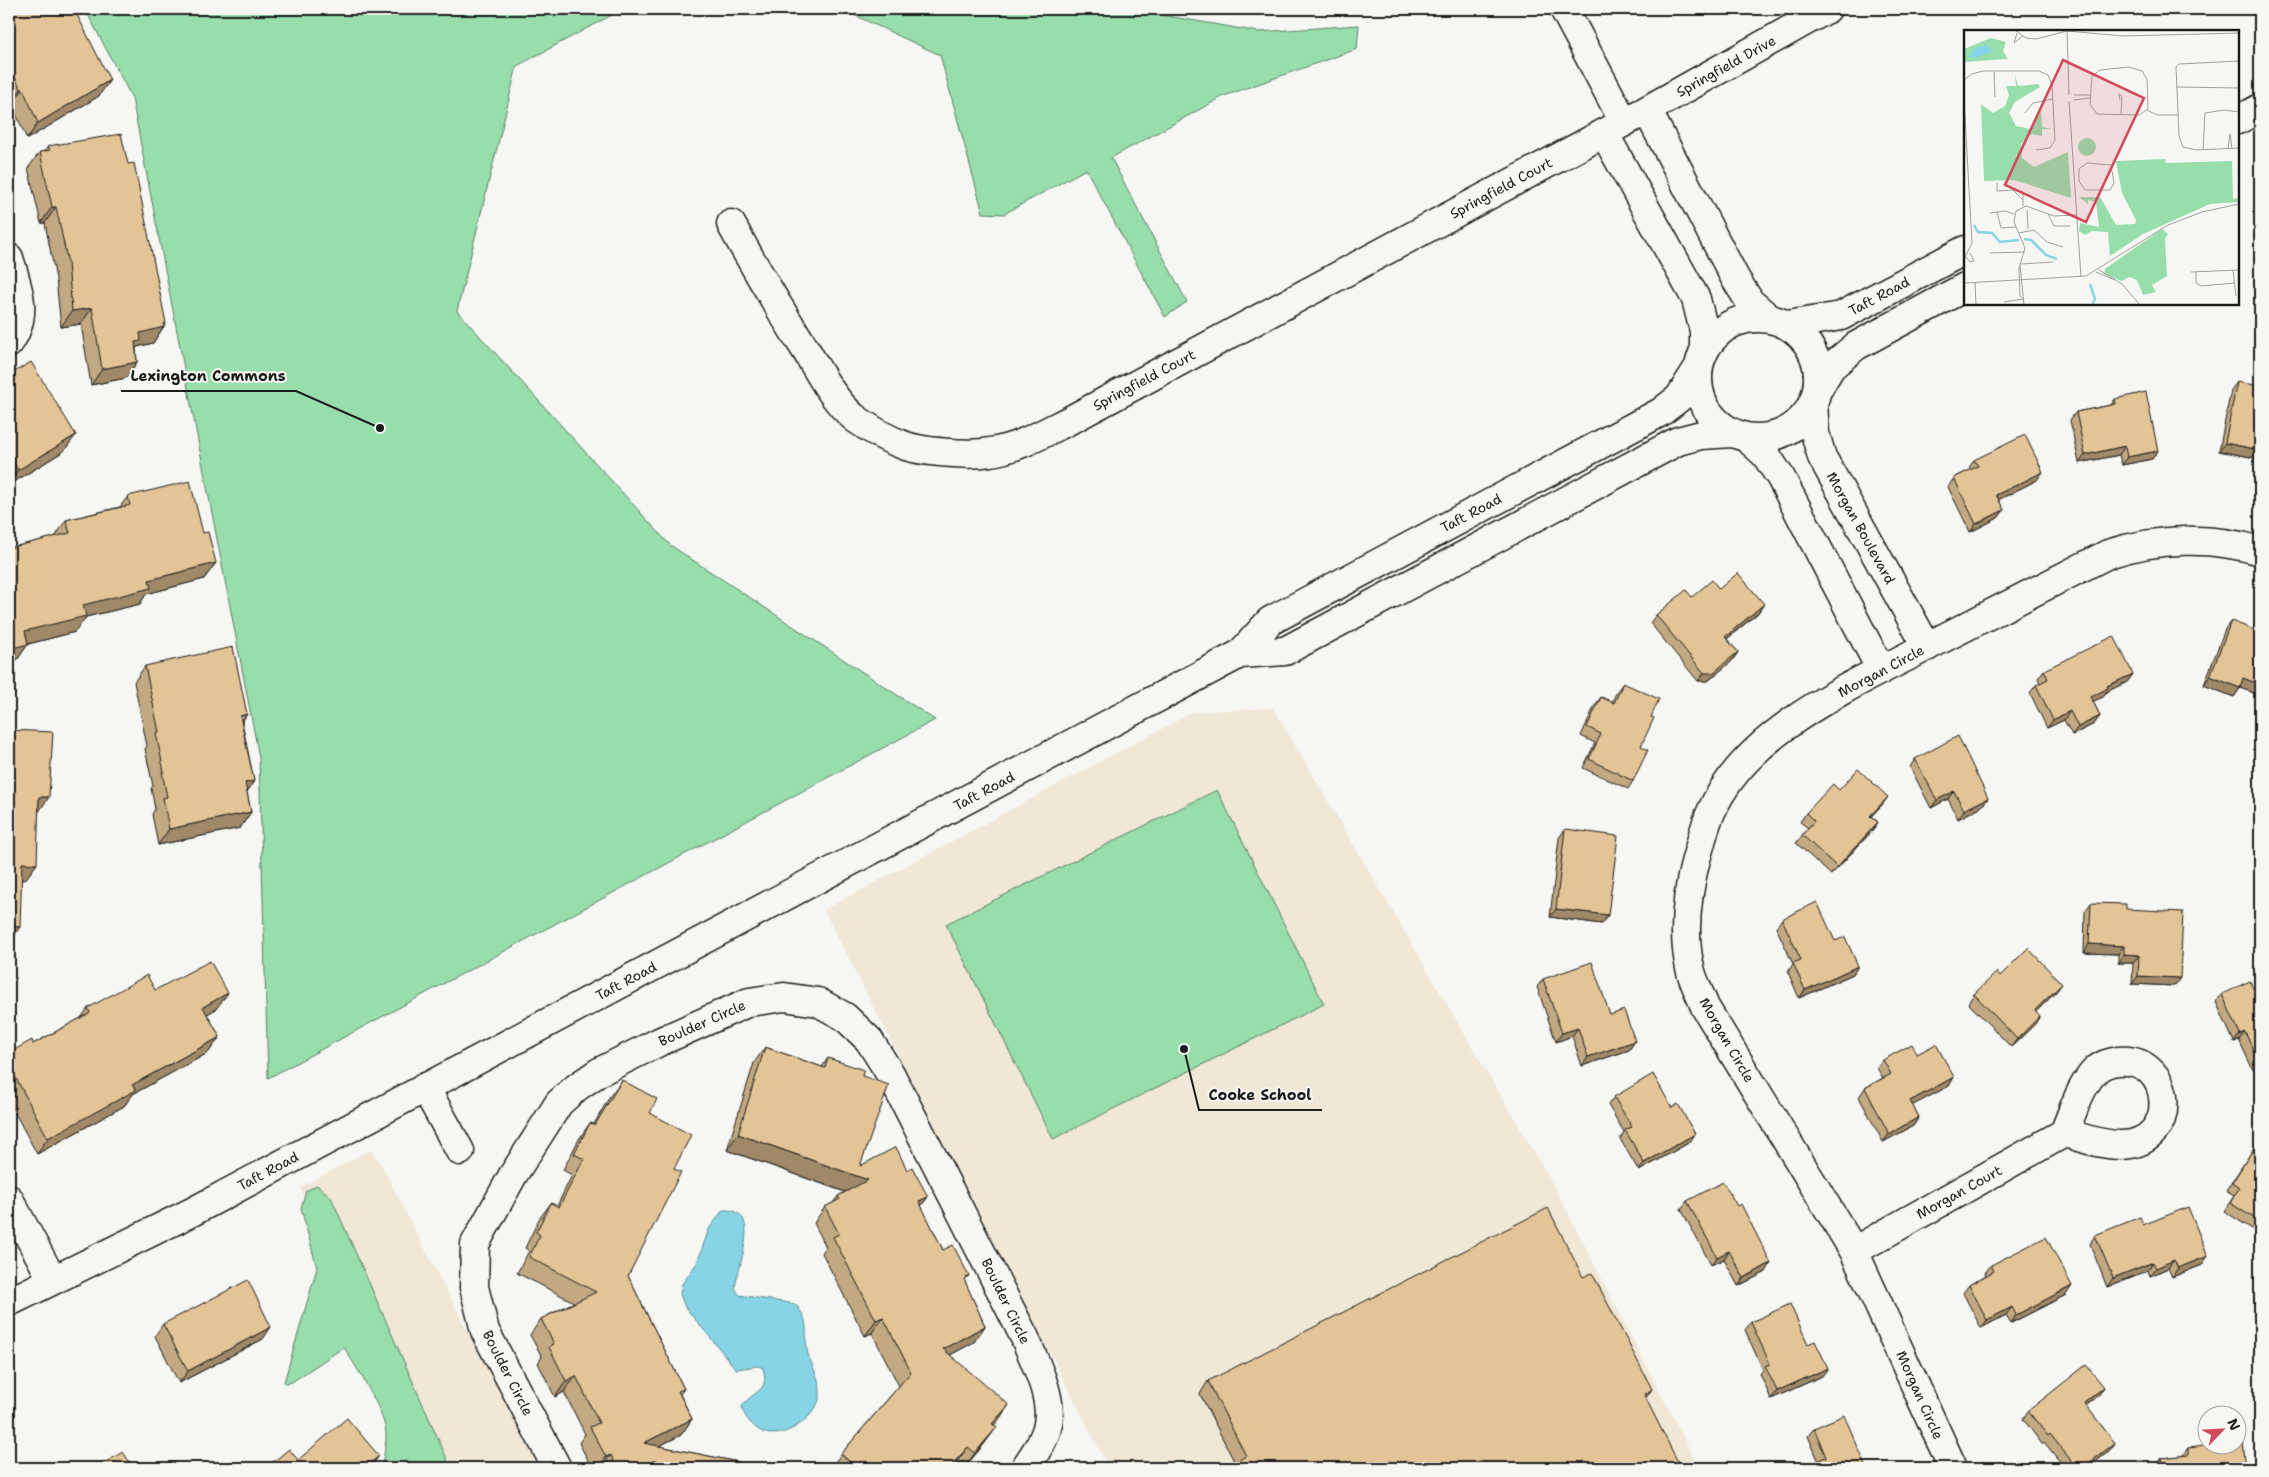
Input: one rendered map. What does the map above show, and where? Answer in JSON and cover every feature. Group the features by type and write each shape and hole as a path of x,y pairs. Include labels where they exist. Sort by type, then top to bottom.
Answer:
{"street":[{"path":"1564,9 1625,122 1696,299 1704,331 1699,388 1705,407 1717,422 1766,455 1781,478 1881,670"},
{"name":"Springfield Drive","path":"1625,122 1826,9"},
{"path":"2239,119 2260,108"},
{"path":"1625,122 1750,302 1802,337 1813,353 1818,372 1815,396"},
{"name":"Springfield Court","path":"731,224 759,276 820,374 839,401 855,418 876,432 904,445 967,454 990,452 1021,444 1074,418 1625,122"},
{"name":"Taft Road","path":"1779,322 1840,316 1964,251"},
{"path":"9,258 20,293 21,312 18,328 9,343"},
{"path":"1739,436 1765,438 1787,432 1805,417 1831,367 1856,346 1964,289"},
{"path":"1701,360 1714,336 1733,323 1751,318 1779,322"},
{"name":"Taft Road","path":"9,1302 52,1279 192,1212 1240,654 1270,620 1661,412 1679,398 1701,360"},
{"name":"Morgan Boulevard","path":"1815,396 1815,433 1822,457 1926,647"},
{"name":"Taft Road","path":"1240,654 1285,651 1678,441 1701,435 1739,436"},
{"name":"Morgan Circle","path":"1953,1468 1854,1251 1705,1007 1690,968 1686,929 1691,879 1702,838 1711,812 1724,790 1764,742 1786,725 1881,670 2108,554 2132,546 2155,543 2202,542 2239,546 2260,551"},
{"name":"Boulder Circle","path":"557,1468 485,1331 474,1287 475,1244 513,1175 559,1103 577,1087 599,1072 659,1042 749,1002 784,997 818,1002 845,1016 869,1040 891,1075 1012,1312 1039,1373 1049,1412 1048,1424 1039,1447 1025,1468"},
{"path":"425,1088 460,1151"},
{"name":"Morgan Court","path":"1854,1251 2064,1134"},
{"path":"9,1199 52,1279"}],"shaded area":[{"path":"1273,708 1555,1188 1699,1468 1109,1468 824,910 1193,712"},
{"path":"370,1150 378,1159 539,1468 445,1468 300,1188"}],"green space":[{"path":"85,9 623,9 517,66 457,311 670,545 935,720 268,1078 259,757 132,98"},
{"path":"841,9 1128,9 1259,32 1359,25 1357,49 1224,96 1111,158 1187,302 1165,317 1086,169 1004,214 983,213 940,55"},
{"path":"1217,790 1324,1004 1053,1139 946,924"},
{"path":"317,1185 331,1197 451,1468 381,1468 386,1442 386,1431 382,1416 344,1347 292,1382 286,1384 284,1382 317,1268 301,1208 306,1191"}],"water":[{"path":"723,1210 735,1212 743,1218 746,1227 746,1239 735,1288 739,1295 795,1304 805,1321 808,1356 819,1382 820,1394 814,1410 808,1417 801,1424 783,1432 774,1434 762,1432 749,1421 743,1411 742,1406 763,1386 765,1376 763,1368 758,1366 736,1369 685,1307 680,1294 682,1284 697,1263 709,1229"}],"building":[{"path":"9,9 74,9 110,80 38,123 23,89 21,89 9,66"},
{"path":"121,134 128,164 134,163 166,323 164,327 140,333 141,341 135,342 137,362 102,369 92,308 72,311 68,263 56,207 52,207 40,152 50,150 48,146"},
{"path":"31,362 76,435 18,470 9,457 9,375"},
{"path":"2237,382 2260,386 2260,450 2225,443"},
{"path":"2146,392 2158,451 2127,457 2125,446 2085,455 2076,412 2116,404 2115,399"},
{"path":"2025,435 2043,472 1996,495 2004,510 1976,524 1954,478 1978,466 1974,460"},
{"path":"190,481 203,533 208,532 216,563 149,580 151,588 83,605 86,616 25,631 28,644 9,649 9,548 70,533 66,520 130,505 128,496"},
{"path":"1738,573 1764,604 1725,637 1738,652 1713,673 1704,673 1656,615 1686,590 1692,597 1712,580 1719,589"},
{"path":"2231,621 2260,632 2260,685 2243,678 2240,688 2210,676"},
{"path":"2114,636 2133,674 2107,686 2108,688 2091,697 2100,716 2078,727 2070,711 2053,720 2036,685 2048,679 2044,670"},
{"path":"233,647 247,714 240,716 254,781 245,783 251,812 169,829 163,798 167,797 162,772 164,772 156,733 159,732 145,666"},
{"path":"1623,683 1659,699 1651,717 1654,718 1641,746 1648,750 1633,781 1589,759 1601,734 1587,727 1601,697 1614,703"},
{"path":"9,730 53,732 49,797 39,797 37,864 22,863 20,927 9,926"},
{"path":"1958,736 1988,798 1964,810 1954,791 1937,800 1915,759"},
{"path":"1858,769 1888,797 1870,816 1878,822 1837,867 1802,835 1814,821 1806,813 1833,784 1839,790"},
{"path":"1565,829 1618,836 1608,915 1556,909"},
{"path":"1817,902 1835,941 1845,937 1858,966 1805,990 1793,963 1801,960 1782,919"},
{"path":"2091,903 2126,904 2126,909 2183,912 2180,978 2138,976 2139,955 2124,954 2124,946 2089,944"},
{"path":"2028,948 2062,984 2035,1010 2040,1016 2017,1039 1974,994 1997,972 2000,976"},
{"path":"210,961 228,993 203,1007 220,1037 132,1085 136,1090 48,1138 9,1065 9,1053 32,1040 33,1044 90,1013 88,1008 147,975 155,990"},
{"path":"1592,962 1610,1015 1624,1010 1635,1041 1588,1057 1578,1028 1562,1033 1543,979"},
{"path":"2250,981 2260,1002 2260,1060 2258,1061 2245,1032 2240,1034 2222,994"},
{"path":"1912,1044 1917,1054 1936,1044 1954,1077 1910,1101 1919,1117 1889,1134 1865,1088 1891,1074 1883,1060"},
{"path":"765,1047 825,1068 828,1058 864,1070 862,1076 889,1085 860,1166 896,1147 907,1170 912,1167 928,1197 919,1201 943,1250 953,1245 969,1276 964,1279 985,1326 943,1349 1009,1405 992,1424 997,1427 975,1453 968,1447 949,1468 857,1468 841,1454 911,1372 883,1317 876,1320 833,1237 839,1234 825,1207 840,1199 838,1196 868,1180 738,1134"},
{"path":"1653,1074 1672,1108 1678,1104 1695,1134 1644,1163 1625,1130 1632,1127 1614,1097"},
{"path":"622,1080 657,1099 650,1113 691,1135 674,1169 681,1172 628,1276 684,1389 678,1391 692,1419 644,1443 768,1468 656,1468 657,1460 640,1468 617,1468 611,1455 606,1457 590,1427 599,1423 576,1376 566,1381 549,1347 554,1344 541,1319 596,1292 529,1257 540,1235 536,1232 551,1203 559,1207 584,1159 574,1154 590,1123 595,1125"},
{"path":"2254,1148 2260,1151 2260,1222 2230,1203 2239,1188 2232,1183"},
{"path":"1723,1182 1737,1206 1741,1204 1771,1263 1744,1278 1729,1251 1717,1257 1687,1201"},
{"path":"2188,1207 2208,1256 2178,1268 2174,1260 2156,1268 2153,1262 2113,1278 2095,1235 2140,1217 2143,1225"},
{"path":"1548,1208 1583,1277 1592,1273 1652,1389 1644,1395 1681,1468 1226,1468 1246,1456 1208,1381"},
{"path":"2046,1237 2072,1286 2016,1315 2012,1307 1987,1320 1969,1285 1994,1271 1991,1265"},
{"path":"248,1280 271,1327 188,1371 163,1324"},
{"path":"1790,1304 1808,1344 1815,1341 1828,1368 1777,1391 1765,1366 1770,1364 1751,1322"},
{"path":"2086,1365 2104,1387 2084,1403 2115,1443 2083,1468 2077,1468 2050,1434 2048,1436 2028,1411"},
{"path":"1844,1415 1867,1468 1817,1468 1814,1462 1826,1457 1814,1428"},
{"path":"347,1418 379,1456 364,1468 266,1468 289,1449 298,1460"},
{"path":"2196,1447 2196,1454 2244,1454 2246,1468 2163,1468 2162,1458 2188,1455 2188,1448"},
{"path":"123,1452 133,1468 95,1468"}],"place":[{"name":"Lexington Commons","path":"380,428"},
{"name":"Cooke School","path":"1184,1049"}]}
